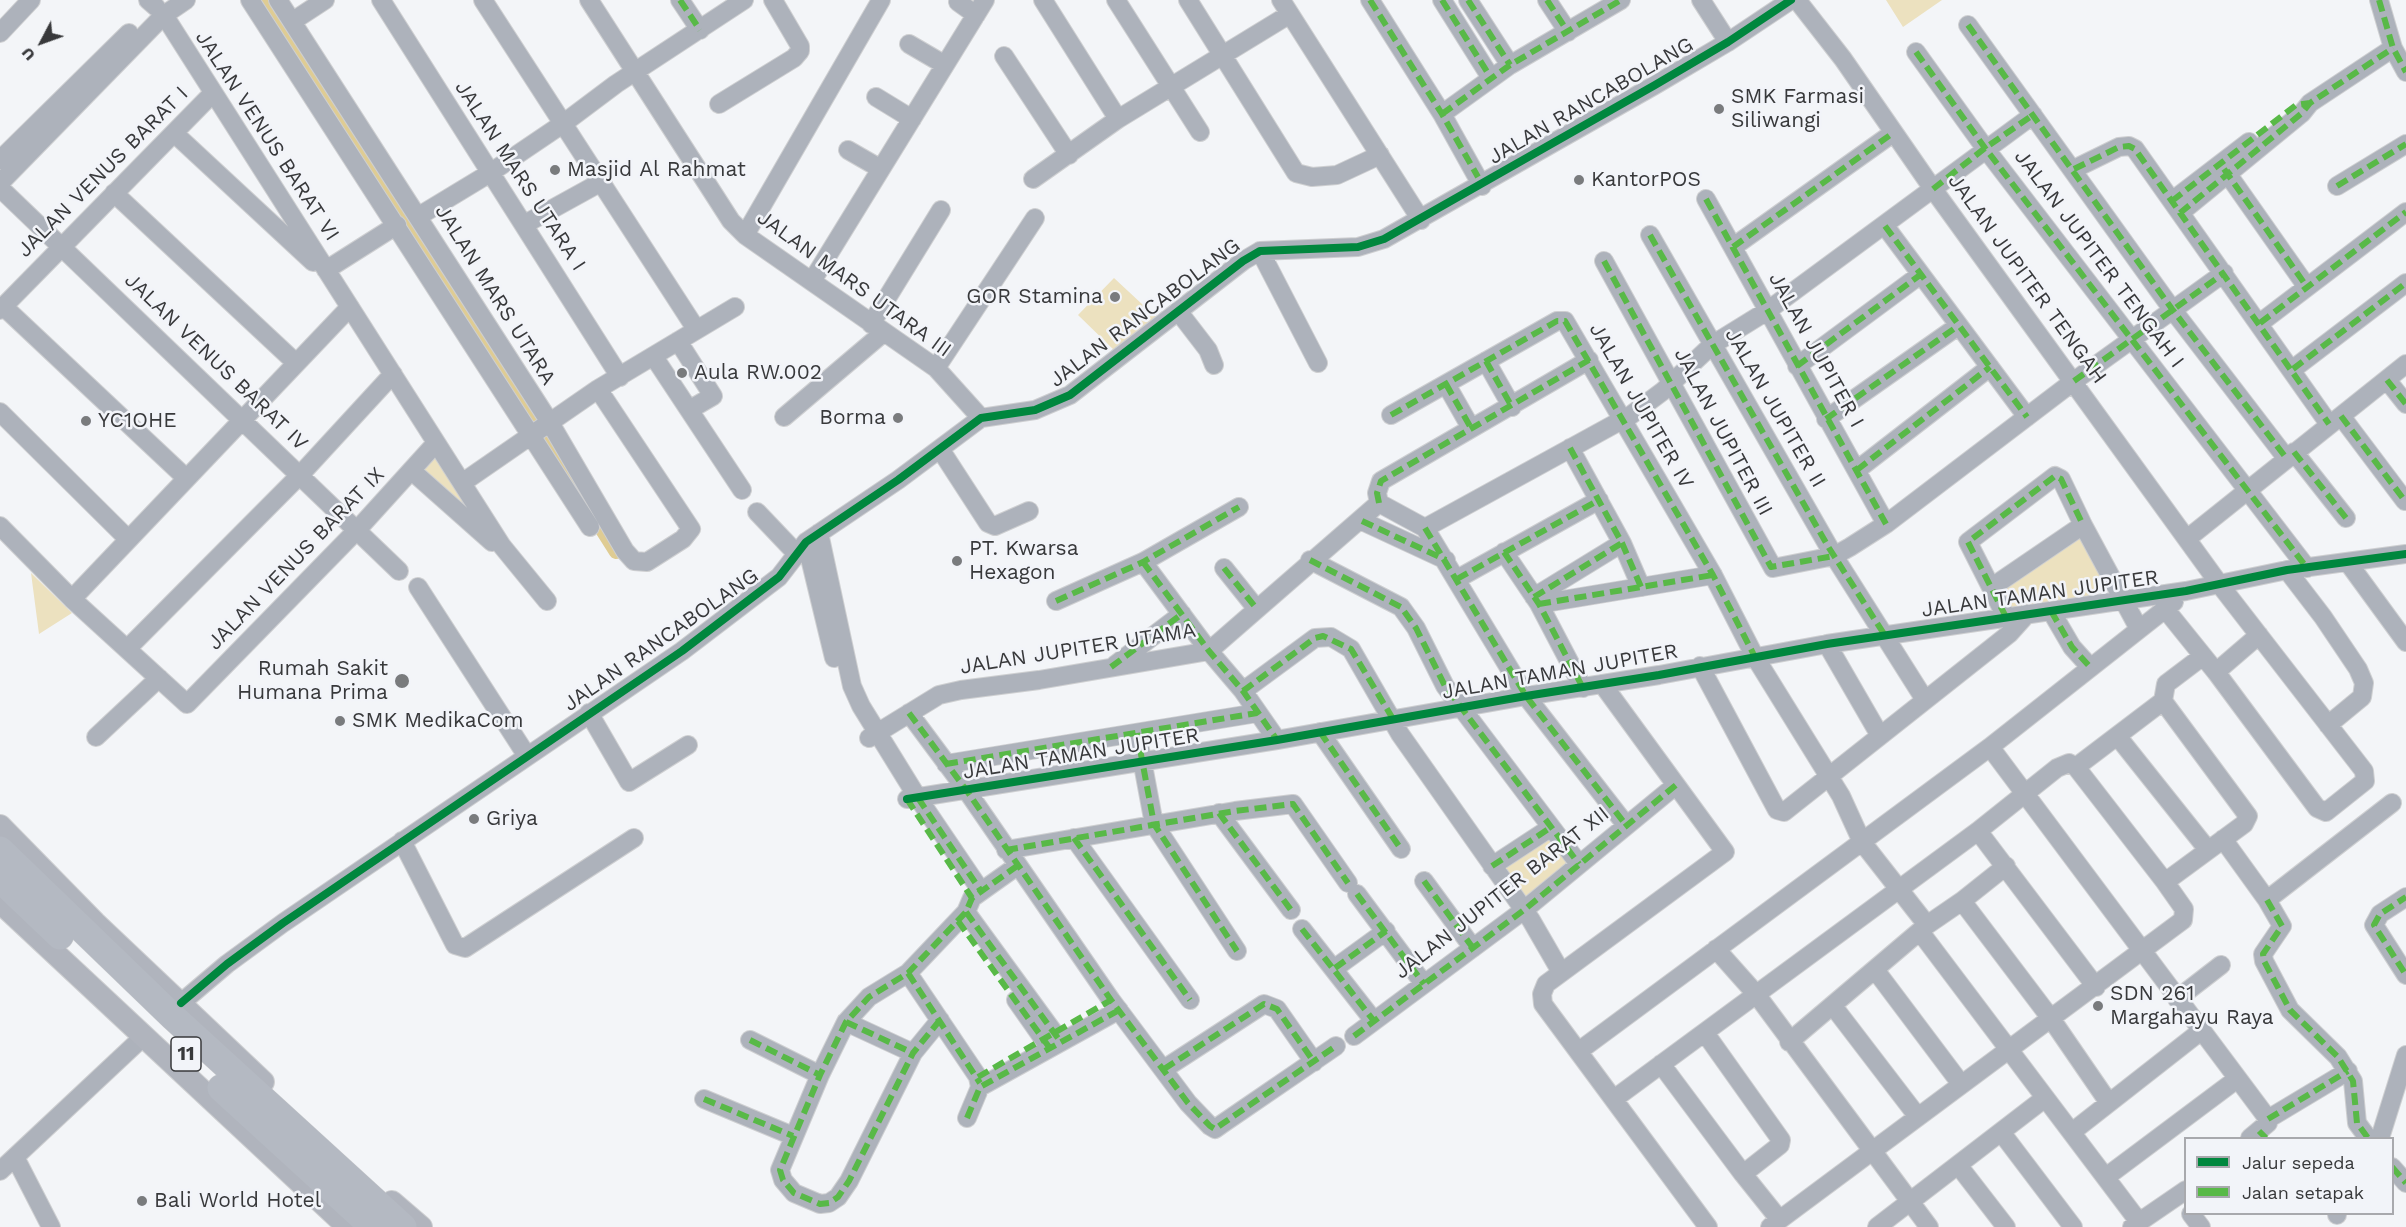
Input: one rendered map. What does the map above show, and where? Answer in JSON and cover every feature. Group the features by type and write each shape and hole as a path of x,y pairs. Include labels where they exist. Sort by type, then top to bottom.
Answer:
{"highway":[{"name":"11","path":"0,850 56,906 309,1143 403,1227"},
{"name":"11","path":"0,879 373,1227"},
{"path":"56,906 95,923"}],"main road":[{"path":"0,826 95,923 287,1105 421,1227"},
{"path":"0,902 348,1227"}],"street":[{"path":"0,33 31,0"},
{"path":"0,160 159,6 186,0"},
{"name":"JALAN MARS UTARA","path":"250,0 396,225 630,558 647,562 669,549 690,532 598,389"},
{"name":"JALAN MARS UTARA","path":"278,0 419,216 540,427 590,527"},
{"path":"293,21 325,0"},
{"name":"JALAN MARS UTARA I","path":"381,0 620,377"},
{"path":"483,0 603,181 696,329"},
{"name":"JALAN MARS UTARA III","path":"589,0 731,221 745,235 936,368 981,418"},
{"path":"680,0 700,30"},
{"path":"419,216 490,173 635,72 744,0"},
{"path":"719,104 794,58 800,51 800,46 773,0"},
{"path":"745,235 881,0"},
{"path":"1044,0 1118,119"},
{"path":"1116,0 1200,132"},
{"path":"1188,0 1292,168 1301,176 1337,176 1380,155"},
{"path":"1370,0 1442,114 1480,182"},
{"path":"1442,0 1491,78"},
{"path":"1468,0 1510,65"},
{"path":"1547,0 1568,32"},
{"path":"1442,114 1510,65 1621,0"},
{"path":"1701,0 1728,42"},
{"name":"JALAN RANCABOLANG","path":"181,1003 236,958 402,841 682,651 771,584 807,543 981,418 1002,413 1035,410 1063,399 1243,261 1260,251 1358,247 1373,244 1728,42 1791,0"},
{"name":"JALAN JUPITER TENGAH","path":"1797,0 1843,59 1933,189 2220,585 2366,776 2362,784 2326,812 2317,808 2216,672"},
{"path":"2379,0 2393,48 2406,72"},
{"path":"812,281 981,8 958,2"},
{"path":"0,183 159,6"},
{"name":"JALAN VENUS BARAT VI","path":"159,6 502,546 547,601"},
{"path":"1034,179 1118,119 1224,56 1285,7 1419,216"},
{"path":"1968,25 2172,309 2290,456 2346,518"},
{"path":"909,44 945,65"},
{"path":"2176,207 2257,143 2296,105 2310,103 2393,48"},
{"name":"JALAN JUPITER TENGAH I","path":"1916,52 1985,148 2307,568"},
{"path":"1004,56 1069,155"},
{"name":"JALAN VENUS BARAT I","path":"2,308 213,93"},
{"path":"876,97 912,119"},
{"path":"1425,528 1622,418 1628,409 1659,386 1671,381 1712,345 1767,311 1886,226 1985,148 2033,115"},
{"path":"1733,247 1893,132"},
{"name":"JALAN VENUS BARAT VI","path":"174,133 330,276"},
{"path":"2337,186 2406,144"},
{"path":"2074,170 2119,147 2129,146 2135,149 2293,369 2404,501"},
{"path":"848,150 881,169"},
{"path":"2224,169 2307,287"},
{"path":"525,224 603,181"},
{"name":"JALAN VENUS BARAT IV","path":"0,188 358,529 399,571"},
{"path":"114,193 296,363"},
{"name":"JALAN JUPITER I","path":"1706,199 1886,524"},
{"path":"784,417 877,329 941,210"},
{"path":"2260,323 2406,212"},
{"path":"936,368 1035,218"},
{"path":"330,276 396,225"},
{"path":"1886,226 2027,417"},
{"name":"JALAN JUPITER II","path":"1650,235 1834,556 1925,700"},
{"path":"1260,251 1318,363"},
{"name":"JALAN JUPITER III","path":"1604,261 1771,567 1834,556"},
{"path":"1834,556 1886,524 2074,381 2224,273"},
{"path":"1797,366 1920,275"},
{"path":"2293,369 2406,283"},
{"path":"72,598 241,418 350,307"},
{"path":"462,483 598,389 735,307"},
{"path":"2,308 186,478"},
{"path":"1178,311 1208,350 1214,365"},
{"name":"JALAN JUPITER IV","path":"1391,415 1561,320 1565,321 1713,575 1755,657 1846,803 1864,840 2009,1050 2106,1177 2136,1224"},
{"path":"1826,419 1958,326"},
{"path":"678,341 713,396 689,410"},
{"path":"654,357 741,490"},
{"path":"1589,360 1512,407 1381,480 1377,493 1379,503 1425,528 1526,696 1626,825"},
{"path":"1486,361 1512,407"},
{"path":"2190,542 2290,456 2406,364"},
{"path":"1857,470 1990,367"},
{"path":"127,649 300,475 393,374"},
{"path":"2387,380 2406,404"},
{"path":"1446,384 1471,428"},
{"path":"0,412 128,539"},
{"name":"JALAN VENUS BARAT IX","path":"159,678 186,704 358,529 436,443"},
{"path":"1570,448 1622,543 1641,587"},
{"path":"940,449 988,523 995,526 1029,511"},
{"name":"JALAN VENUS BARAT VI","path":"412,471 485,536 502,546"},
{"path":"2006,617 1968,542 2055,476 2061,479 2116,600 2139,629"},
{"path":"1456,579 1599,500"},
{"name":"JALAN JUPITER UTAMA","path":"873,735 939,695 1209,651 1310,560 1362,521 1379,503"},
{"path":"1056,601 1143,562 1239,507"},
{"path":"757,512 807,543 834,627 848,689 856,708 912,799 969,905 1052,1039"},
{"path":"1362,521 1446,560"},
{"path":"1992,587 2083,525"},
{"path":"0,526 72,598 159,678 96,737"},
{"path":"1537,601 1622,543"},
{"path":"1504,552 1537,601 1583,688"},
{"name":"JALAN TAMAN JUPITER","path":"912,799 1603,685 1884,634 2186,591 2287,570 2349,564 2406,554"},
{"path":"1310,560 1401,607 1416,628 1445,686 1579,864"},
{"path":"1143,562 1209,651 1243,691 1277,740"},
{"path":"2349,564 2406,642"},
{"path":"1224,568 1256,608"},
{"path":"2287,570 2334,633 2358,669 2364,683 2362,697 2328,725"},
{"path":"1537,601 1713,575"},
{"path":"418,587 527,756"},
{"path":"1580,1051 1990,747 2166,610 2186,591"},
{"path":"2166,610 2216,672 2259,636"},
{"path":"2051,611 2069,642 2090,667"},
{"path":"1111,668 1182,614"},
{"path":"1700,666 1777,810 1784,812 1879,734 2009,634 2027,614"},
{"path":"1243,691 1315,638 1323,636 1351,649 1400,734 1524,910 1561,972"},
{"path":"1827,644 1879,734"},
{"path":"2076,767 2163,701 2166,684 2203,656"},
{"path":"1603,685 1725,852 1561,972 1546,984 1542,994 1544,1004 1708,1227"},
{"path":"2163,701 2246,810 2248,816 2244,824 2165,882"},
{"path":"589,713 629,783 688,745"},
{"path":"909,713 967,791 1115,1005 1188,1103 1215,1128 1336,1046"},
{"path":"946,764 1257,713"},
{"path":"1320,732 1401,849"},
{"path":"1137,733 1154,824 1237,951"},
{"path":"2118,737 2208,850"},
{"path":"1990,747 2237,1079 2260,1132 2348,1071"},
{"path":"1614,1099 1661,1064 1705,1033 1897,889 1978,831 2064,763 2076,767 2165,882 2185,915 2183,920 2052,1020 1961,1084 1874,1151 1774,1223 1743,1174 1661,1064"},
{"name":"JALAN JUPITER BARAT XII","path":"1354,1036 1524,910 1676,785"},
{"path":"1006,850 1290,803 1296,805 1353,888 1424,984"},
{"path":"2267,900 2392,803"},
{"path":"1219,813 1291,909"},
{"path":"1492,866 1550,828"},
{"path":"1978,831 2096,987"},
{"path":"402,841 455,945 465,948 634,838"},
{"path":"1074,838 1190,1000"},
{"path":"2223,839 2267,900 2282,926 2263,954 2264,961 2290,1010 2338,1057 2354,1081 2357,1095 2357,1123 2367,1137"},
{"path":"940,1020 913,1053 849,1181 838,1197 829,1203 820,1204 794,1193 783,1180 780,1170 820,1075 846,1022 868,997 908,973 969,905 1017,866"},
{"path":"1789,1042 1924,929 2006,866"},
{"path":"1424,881 1473,948"},
{"path":"2405,972 2374,925 2380,914 2406,897"},
{"path":"1962,901 2052,1020 2109,1103"},
{"path":"1304,931 1374,1021"},
{"path":"1335,969 1386,931"},
{"path":"1716,949 1756,994 1789,1042 1874,1151 1929,1227"},
{"path":"2177,999 2221,965"},
{"path":"1876,970 1961,1084"},
{"path":"908,973 979,1082"},
{"path":"1164,1069 1264,1004 1276,1009 1314,1062"},
{"path":"967,1118 979,1082 1115,1005"},
{"path":"1833,1006 1918,1117"},
{"path":"846,1022 913,1053"},
{"path":"2072,1132 2201,1031"},
{"path":"1705,1033 1781,1140 1780,1145 1743,1174"},
{"path":"0,1171 143,1037"},
{"path":"750,1040 820,1075"},
{"path":"2380,1137 2406,1055"},
{"path":"2106,1177 2237,1079"},
{"path":"1877,1227 2045,1098"},
{"path":"704,1099 793,1136"},
{"path":"2001,1132 2073,1227"},
{"path":"15,1157 51,1227"},
{"path":"1958,1165 2006,1227"},
{"path":"2394,1169 2406,1183"},
{"path":"2136,1224 2183,1197"},
{"path":"2192,1215 2201,1227"}],"shaded area":[{"path":"1886,0 1942,0 1903,27"},
{"name":"GOR Stamina","path":"1114,278 1157,318 1117,353 1078,315"},
{"path":"437,448 488,534 416,471"},
{"path":"2078,536 2104,579 2094,598 2010,611 2000,590"},
{"path":"31,573 72,613 39,634"},
{"path":"1549,832 1573,863 1526,902 1501,867"}],"waterway":[{"path":"267,0 616,552"}],"marked path":[{"path":"680,0 700,30"},
{"path":"1370,0 1442,114 1478,177"},
{"path":"1442,0 1491,78"},
{"path":"1468,0 1510,65"},
{"path":"1547,0 1568,32"},
{"path":"1442,114 1510,65 1621,0"},
{"path":"2379,0 2393,48 2406,72"},
{"path":"1968,25 2172,309 2287,459"},
{"path":"2180,213 2302,113 2310,103 2393,48"},
{"path":"1916,52 1985,148 2307,568"},
{"path":"2172,201 2296,105 2310,103"},
{"path":"1933,189 1985,148 2033,115"},
{"path":"1733,247 1893,133"},
{"path":"2337,186 2406,144"},
{"path":"2074,169 2119,147 2129,146 2135,149 2329,424"},
{"path":"2224,169 2307,287"},
{"path":"1706,199 1886,524"},
{"path":"2260,323 2406,212"},
{"path":"1885,226 2027,417"},
{"path":"1650,235 1829,548 1884,634"},
{"path":"1604,261 1771,567 1834,556"},
{"path":"2074,381 2224,273"},
{"path":"1797,366 1920,275"},
{"path":"2293,369 2406,283"},
{"path":"1391,415 1557,321 1565,321 1713,575 1755,657"},
{"path":"1826,419 1958,326"},
{"path":"1379,503 1377,493 1381,481 1589,360"},
{"path":"1486,361 1512,407"},
{"path":"1857,470 1990,367"},
{"path":"2387,380 2406,404"},
{"path":"1446,384 1471,428"},
{"path":"2341,416 2405,501"},
{"path":"1570,448 1622,543 1641,587"},
{"path":"2294,452 2346,518"},
{"path":"2006,617 1968,542 2055,476 2061,479 2083,525"},
{"path":"1457,579 1599,500"},
{"path":"1056,601 1143,562 1239,507"},
{"path":"1362,521 1446,560"},
{"path":"1425,528 1526,696 1626,825"},
{"path":"1534,597 1622,543"},
{"path":"1504,552 1539,604 1583,688"},
{"path":"1310,560 1401,607 1416,628 1445,686 1579,864"},
{"path":"1143,562 1209,651 1243,691 1277,740"},
{"path":"1224,568 1256,608"},
{"path":"1539,604 1713,575"},
{"path":"2051,611 2072,647 2090,667"},
{"path":"1111,667 1182,614"},
{"path":"1243,691 1315,638 1323,636 1351,649 1393,719"},
{"path":"909,713 967,791 1111,1000 1188,1103 1210,1126 1215,1129 1336,1046"},
{"path":"946,764 1257,713"},
{"path":"1320,732 1401,849"},
{"path":"1137,733 1154,824 1237,951"},
{"path":"1354,1036 1524,910 1676,785"},
{"path":"918,798 981,891"},
{"path":"907,799 972,898"},
{"path":"1006,850 1235,811 1293,804 1348,883"},
{"path":"1219,813 1291,910"},
{"path":"1492,866 1550,828"},
{"path":"1074,838 1190,1000"},
{"path":"940,1020 913,1053 849,1181 838,1197 829,1203 820,1204 794,1193 783,1180 780,1170 820,1075 846,1022 869,997 908,973 966,912 972,898 1017,866"},
{"path":"1424,881 1473,948"},
{"path":"1357,894 1424,984"},
{"path":"2404,972 2374,925 2380,914 2406,897"},
{"path":"2267,900 2282,926 2263,954 2264,961 2290,1010 2338,1057 2353,1081 2357,1123 2367,1137"},
{"path":"966,912 1060,1041"},
{"path":"958,921 1049,1047"},
{"path":"1302,929 1374,1021"},
{"path":"1335,968 1386,931"},
{"path":"908,973 980,1083"},
{"path":"978,1077 1111,1000"},
{"path":"1164,1069 1264,1004 1277,1009 1314,1062"},
{"path":"967,1118 980,1087 1119,1010"},
{"path":"846,1022 913,1053"},
{"path":"750,1040 820,1075"},
{"path":"2268,1119 2348,1071"},
{"path":"704,1099 793,1136"},
{"path":"2259,1131 2265,1137"},
{"path":"2394,1169 2406,1183"}],"cycle path":[{"path":"181,1003 227,964 283,923 682,651 779,577 806,542 898,480 981,418 1035,410 1070,395 1243,261 1260,251 1358,247 1384,239 1655,85 1728,42 1791,0"},
{"path":"907,799 1277,740 1827,644 2186,591 2287,570 2406,554"}],"place":[{"name":"SMK Farmasi Siliwangi","path":"1719,109"},
{"name":"Masjid Al Rahmat","path":"555,170"},
{"name":"KantorPOS","path":"1579,180"},
{"name":"GOR Stamina","path":"1115,297"},
{"name":"Aula RW.002","path":"682,373"},
{"name":"Borma","path":"898,418"},
{"name":"YC1OHE","path":"86,421"},
{"name":"PT. Kwarsa Hexagon","path":"957,561"},
{"name":"Rumah Sakit Humana Prima","path":"402,681"},
{"name":"SMK MedikaCom","path":"340,721"},
{"name":"Griya","path":"474,819"},
{"name":"SDN 261 Margahayu Raya","path":"2098,1006"},
{"name":"Bali World Hotel","path":"142,1201"}]}
